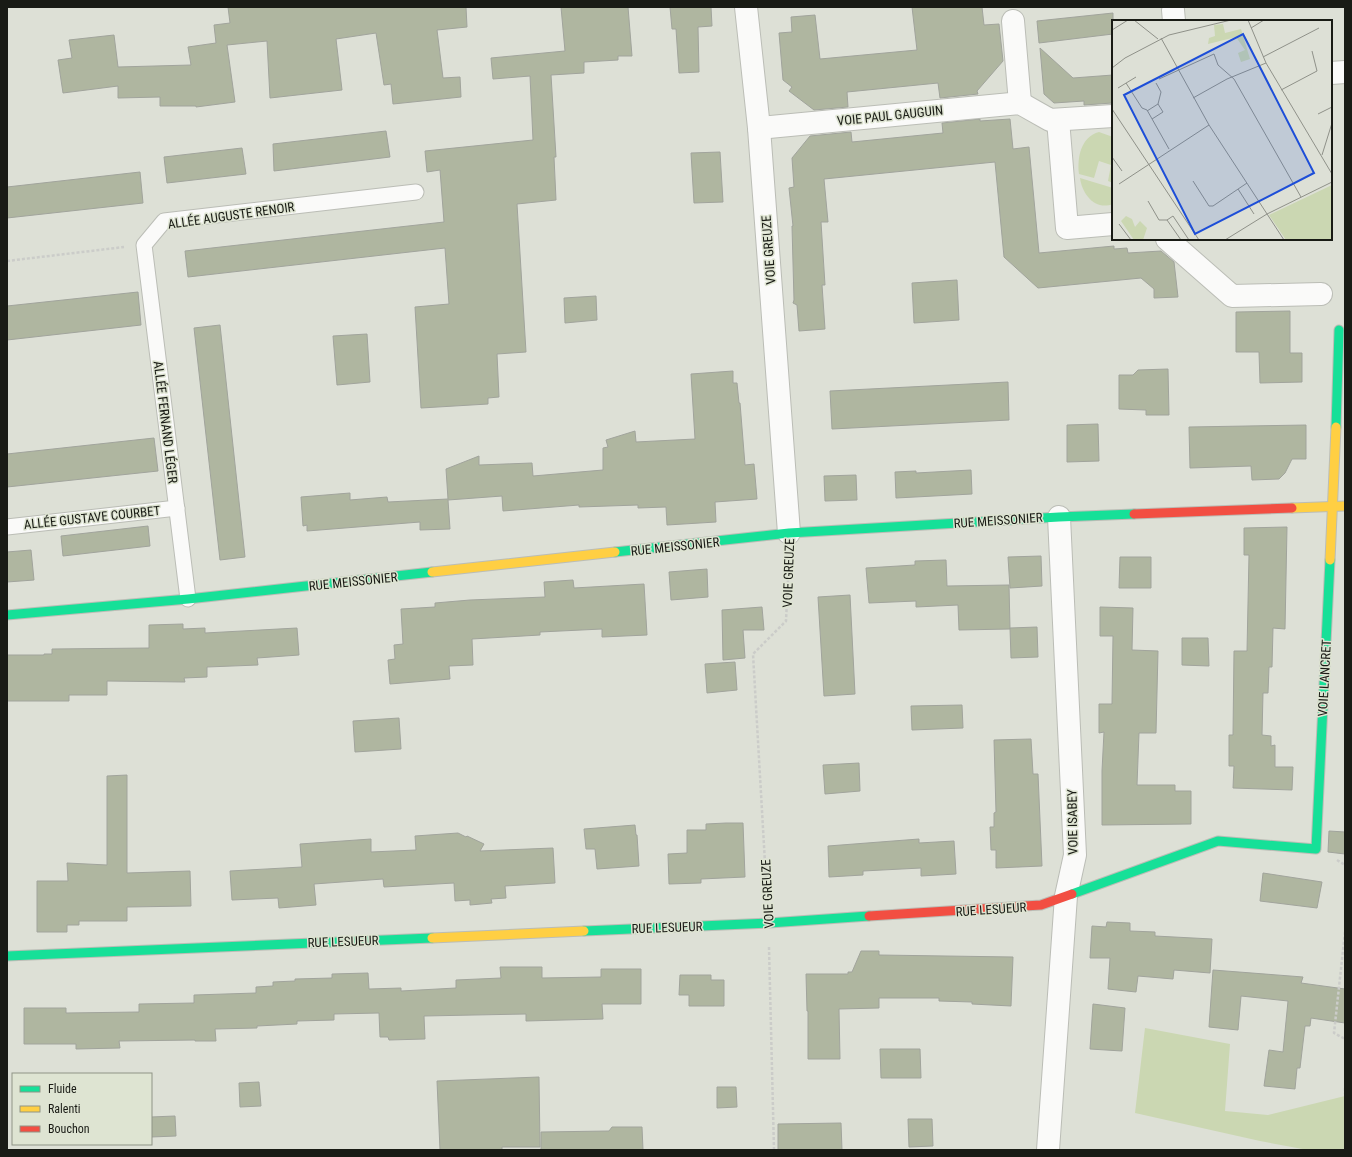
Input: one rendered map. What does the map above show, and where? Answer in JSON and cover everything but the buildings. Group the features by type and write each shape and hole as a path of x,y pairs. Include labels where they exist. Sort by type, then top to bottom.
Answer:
{"street":[{"name":"VOIE GREUZE","path":"746,7 759,128 789,533"},
{"path":"1013,21 1020,103 1050,120 1112,116"},
{"path":"1332,73 1345,72"},
{"name":"VOIE PAUL GAUGUIN","path":"759,128 1020,103"},
{"path":"1058,120 1067,228 1112,224"},
{"path":"1168,240 1232,296 1321,294"},
{"name":"VOIE LANCRET","path":"1316,849 1340,330"},
{"name":"RUE MEISSONIER","path":"7,615 188,599 789,533 1059,517 1345,506"},
{"name":"VOIE ISABEY","path":"1048,1150 1066,896 1075,855 1059,517"},
{"name":"RUE LESUEUR","path":"7,956 769,923 1041,906 1218,842 1316,849"}],"lane":[{"name":"ALLÉE AUGUSTE RENOIR","path":"144,245 164,221 416,192"},
{"name":"ALLÉE FERNAND LÉGER","path":"144,245 188,599"},
{"name":"ALLÉE GUSTAVE COURBET","path":"7,527 177,508"}],"path":[{"path":"7,261 144,245"},
{"name":"VOIE GREUZE","path":"774,1150 769,923 753,654 786,621 789,533"},
{"path":"1345,932 1334,1033 1345,1040"},
{"path":"1345,1088 1345,1094"}],"green space":[{"path":"1099,132 1112,137 1112,183 1108,181 1111,165 1099,161 1094,178 1079,174 1079,161 1082,148 1088,138"},
{"path":"1080,178 1112,188 1112,204 1106,206 1090,200 1081,184"},
{"path":"1145,1028 1230,1044 1225,1111 1268,1115 1345,1096 1345,1150 1308,1150 1260,1141 1135,1113"}],"traffic: fast":[{"path":"1336,427 1339,330"},
{"path":"615,552 789,533 1134,514"},
{"path":"1072,894 1218,841 1316,849 1330,560"},
{"path":"7,615 188,599 432,572"},
{"path":"584,931 769,923 869,916"},
{"path":"7,956 432,938"}],"traffic: slow":[{"path":"1330,560 1336,427"},
{"path":"1292,508 1345,506"},
{"path":"432,572 615,552"},
{"path":"432,938 584,931"}],"traffic: jam":[{"path":"1134,514 1292,508"},
{"path":"869,916 1041,905 1072,894"}]}
